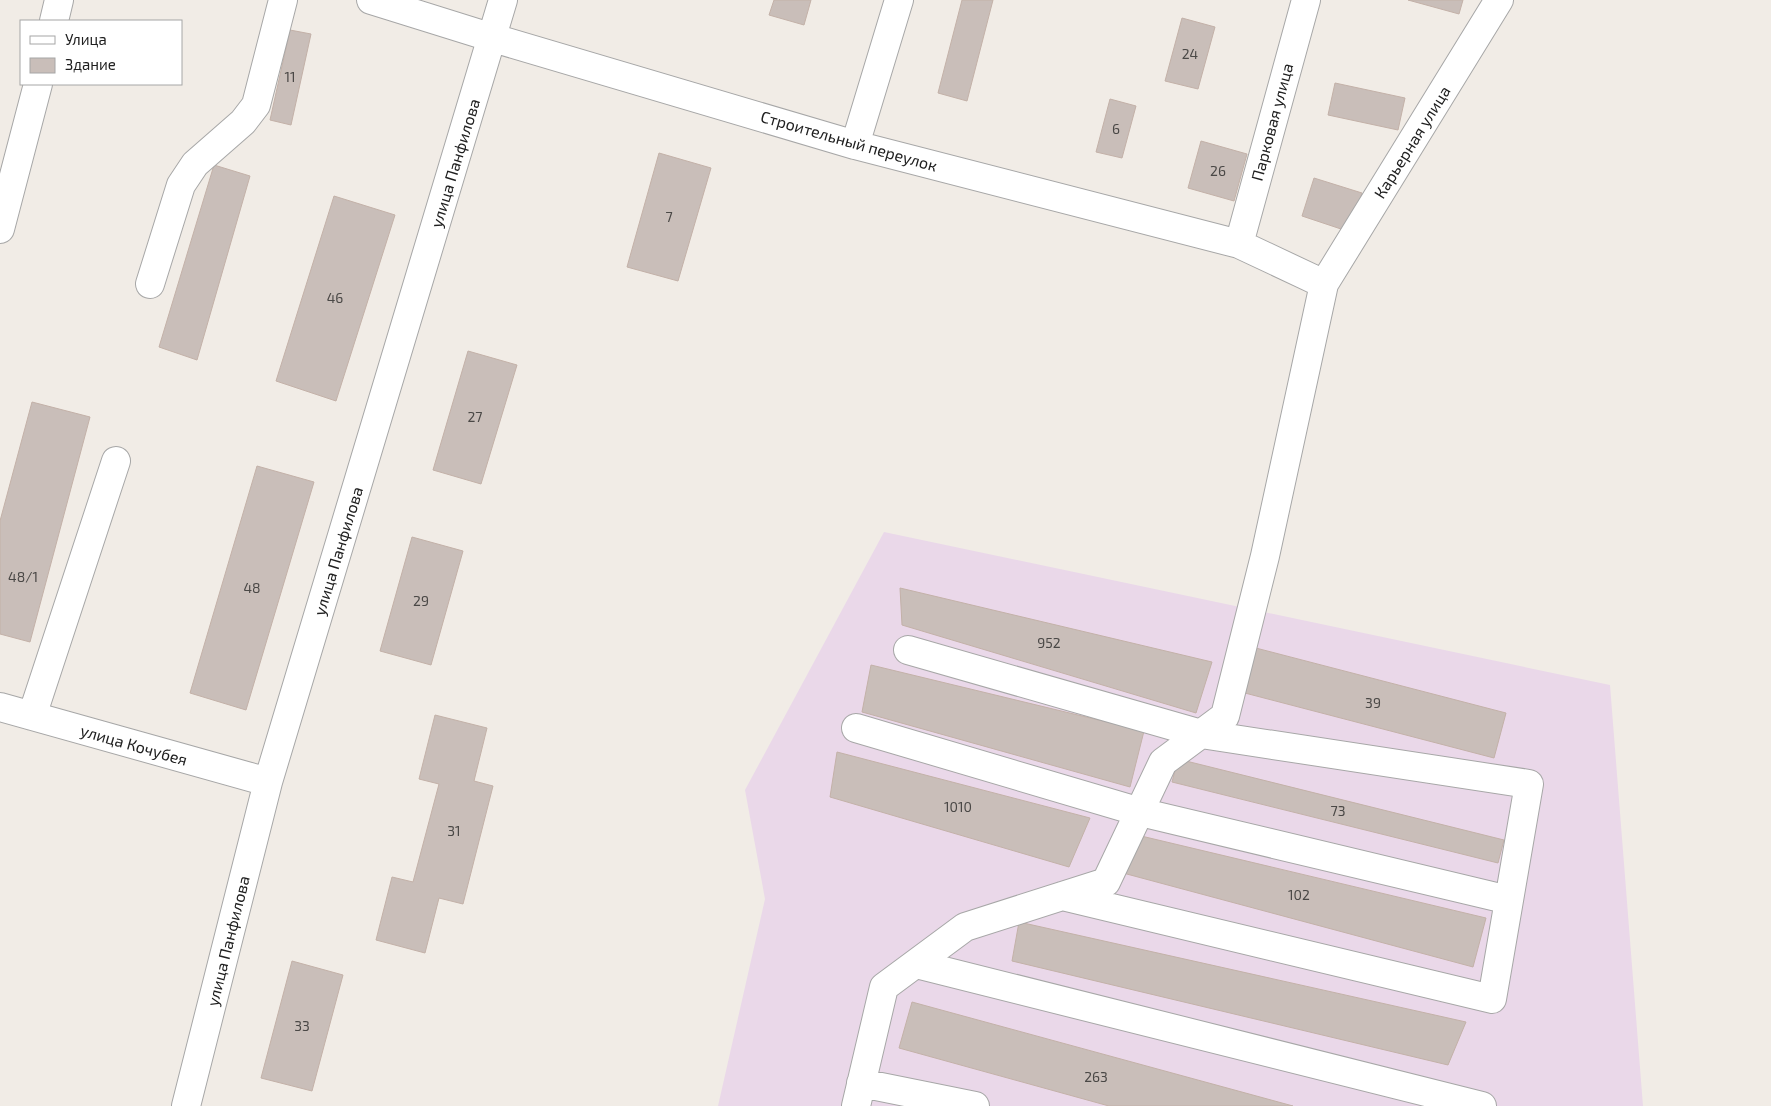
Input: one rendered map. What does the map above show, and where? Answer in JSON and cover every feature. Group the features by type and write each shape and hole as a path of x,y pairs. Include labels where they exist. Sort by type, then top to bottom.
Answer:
{"street":[{"path":"54,20 59,0"},
{"path":"150,284 182,185 195,164 243,122 256,105 284,0"},
{"name":"Строительный переулок","path":"371,0 856,145 1239,244 1324,284"},
{"name":"улица Панфилова","path":"186,1106 268,782 503,0"},
{"path":"856,145 899,0"},
{"name":"Парковая улица","path":"1239,244 1306,0"},
{"name":"Карьерная улица","path":"859,1094 884,987 965,927 1106,882 1163,762 1225,716 1266,556 1324,284 1499,0"},
{"path":"0,229 38,85"},
{"path":"32,716 116,461"},
{"path":"908,650 1201,734 1529,784 1492,998 1062,896"},
{"name":"улица Кочубея","path":"0,708 268,782"},
{"path":"856,728 1140,812 1509,900"},
{"path":"916,964 1482,1106"},
{"path":"859,1094 975,1106"}],"shaded area":[{"path":"884,532 1610,685 1643,1106 718,1106 765,899 745,790"}],"building":[{"path":"774,0 811,0 804,25 769,15"},
{"path":"962,0 993,0 967,101 938,93"},
{"path":"1408,0 1463,0 1459,14"},
{"path":"1182,18 1215,27 1198,89 1165,81"},
{"path":"290,30 311,34 291,125 270,120"},
{"path":"1335,83 1405,98 1398,130 1328,115"},
{"path":"1110,99 1136,106 1122,158 1096,152"},
{"path":"1201,141 1247,154 1234,201 1188,188"},
{"path":"659,153 711,168 678,281 627,267"},
{"path":"214,165 250,176 197,360 159,347"},
{"path":"1314,178 1362,193 1350,232 1302,216"},
{"path":"334,196 395,215 336,401 276,381"},
{"path":"468,351 517,365 481,484 433,470"},
{"path":"32,402 90,417 30,642 0,634 0,521"},
{"path":"257,466 314,482 246,710 190,693"},
{"path":"412,537 463,551 431,665 380,651"},
{"path":"900,588 1212,662 1196,713 902,625"},
{"path":"1252,647 1506,713 1494,758 1241,692"},
{"path":"871,665 1144,731 1130,787 862,712"},
{"path":"435,715 487,728 474,781 493,786 463,904 439,898 425,953 376,940 392,877 413,882 439,784 419,779"},
{"path":"837,752 1090,818 1069,867 830,797"},
{"path":"1178,759 1504,840 1498,863 1172,782"},
{"path":"1137,835 1486,918 1473,967 1123,873"},
{"path":"1019,922 1466,1022 1448,1065 1012,961"},
{"path":"292,961 343,975 312,1091 261,1078"},
{"path":"912,1002 1293,1106 1109,1106 899,1048"}]}
